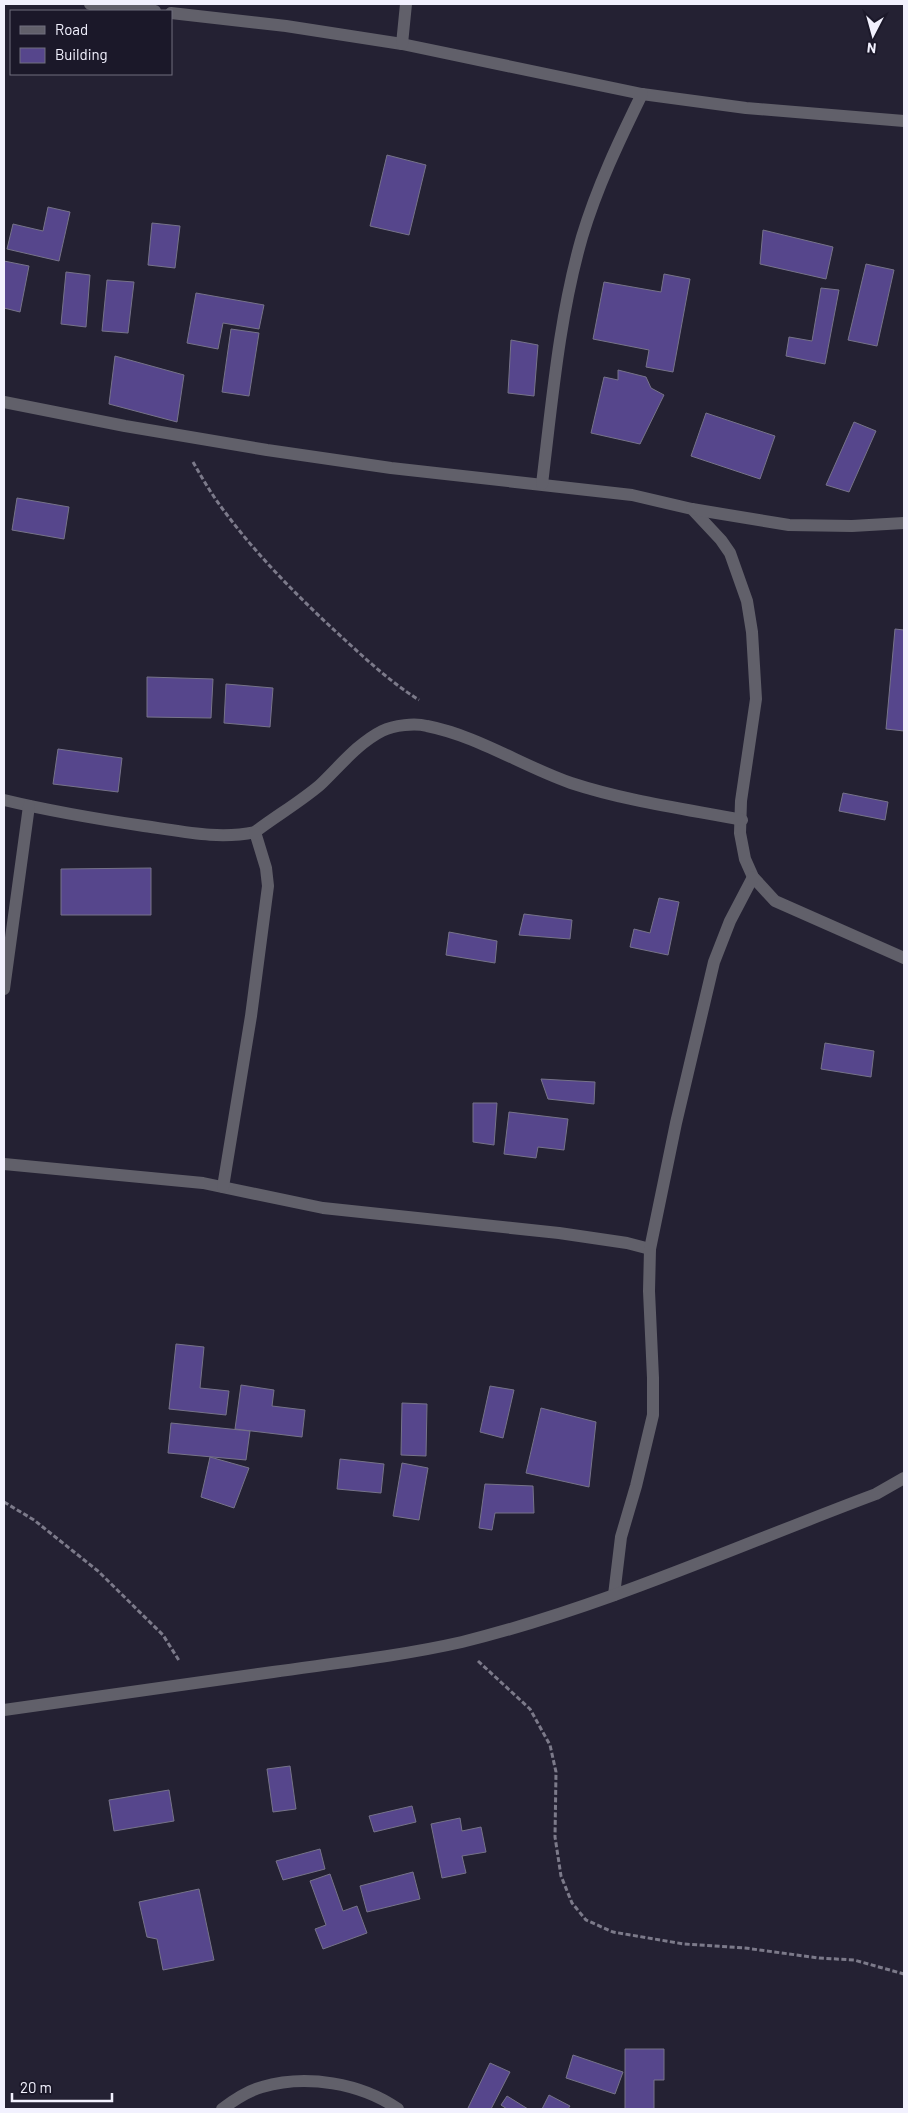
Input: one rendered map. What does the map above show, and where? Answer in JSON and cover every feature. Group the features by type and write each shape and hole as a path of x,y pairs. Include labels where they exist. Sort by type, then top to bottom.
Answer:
{"street":[{"path":"90,4 147,10"},
{"path":"402,44 406,4"},
{"path":"172,13 286,26 402,44 642,94 746,108 904,121"},
{"path":"542,484 557,363 582,237 609,162 642,94"},
{"path":"4,402 176,435 392,468 632,495 692,509 789,525 852,526 904,523"},
{"path":"692,509 721,540 730,553 747,601 753,648 756,698 741,801 742,820 740,833 745,859 753,877 775,901 904,958"},
{"path":"4,800 29,806 197,834 226,835 255,832 318,787 370,738 384,730 425,725 456,734 571,783 620,796 742,820"},
{"path":"4,988 29,806"},
{"path":"223,1187 251,1016 268,886 266,868 255,832"},
{"path":"614,1595 621,1537 636,1486 653,1415 649,1291 650,1249 680,1105 714,962 730,921 753,877"},
{"path":"4,1164 108,1172 203,1183 322,1208 559,1233 627,1243 650,1249"},
{"path":"4,1710 415,1651 462,1641 579,1608 876,1494 904,1478"},
{"path":"222,2109 238,2097 261,2087 299,2082 326,2083 348,2087 375,2096 398,2109"}],"path":[{"path":"176,435 219,504 254,548 300,598 372,665 403,690 427,705"},
{"path":"4,1502 34,1520 61,1540 129,1600 163,1636 194,1683"},
{"path":"462,1641 471,1654 530,1710 550,1745 556,1772 556,1837 561,1876 572,1903 586,1920 614,1932 684,1944 745,1948 819,1958 854,1960 904,1974"}],"building":[{"path":"387,155 426,165 409,235 370,226"},
{"path":"48,207 70,212 59,261 7,249 13,224 43,231"},
{"path":"152,223 180,226 175,268 148,265"},
{"path":"763,230 833,247 826,279 760,264"},
{"path":"4,261 29,266 20,312 4,308"},
{"path":"866,264 894,270 877,346 848,340"},
{"path":"66,272 90,275 86,327 61,324"},
{"path":"664,274 690,279 673,372 646,367 649,350 593,339 604,282 661,292"},
{"path":"107,280 134,282 128,333 102,331"},
{"path":"821,288 839,290 825,364 786,356 789,337 812,341"},
{"path":"196,293 264,305 259,329 223,323 218,349 187,343"},
{"path":"231,329 259,333 249,396 222,392"},
{"path":"511,340 538,345 534,396 508,393"},
{"path":"115,356 184,375 177,422 109,404"},
{"path":"618,370 646,377 651,388 664,395 640,444 591,433 604,377 618,380"},
{"path":"706,413 775,436 760,479 691,456"},
{"path":"854,422 876,431 849,492 826,485"},
{"path":"17,498 69,507 64,539 12,530"},
{"path":"895,629 904,630 904,731 886,729"},
{"path":"147,677 213,679 211,718 147,717"},
{"path":"226,684 273,688 270,727 224,723"},
{"path":"58,749 122,758 118,792 53,784"},
{"path":"843,793 888,802 885,820 839,811"},
{"path":"151,868 151,915 61,915 61,869"},
{"path":"659,898 679,902 668,955 630,947 634,929 650,933"},
{"path":"524,914 572,920 570,939 519,935"},
{"path":"449,932 497,941 495,963 446,955"},
{"path":"825,1043 874,1051 871,1077 821,1069"},
{"path":"541,1079 595,1082 594,1104 548,1099"},
{"path":"473,1103 497,1103 494,1145 473,1142"},
{"path":"509,1112 568,1119 564,1150 538,1147 536,1158 504,1154"},
{"path":"176,1344 204,1347 200,1388 229,1391 226,1415 169,1409"},
{"path":"241,1385 274,1390 272,1406 305,1410 302,1437 235,1429"},
{"path":"490,1386 514,1390 503,1438 480,1432"},
{"path":"402,1403 427,1404 426,1456 401,1455"},
{"path":"541,1408 596,1422 589,1487 526,1473"},
{"path":"171,1423 250,1431 246,1460 168,1453"},
{"path":"210,1457 249,1468 234,1508 201,1497"},
{"path":"340,1459 384,1464 381,1493 337,1489"},
{"path":"402,1463 428,1468 419,1520 393,1516"},
{"path":"485,1484 533,1486 534,1513 495,1513 492,1530 479,1528"},
{"path":"290,1766 296,1809 273,1812 267,1769"},
{"path":"169,1790 174,1821 114,1831 109,1800"},
{"path":"412,1806 416,1822 374,1832 369,1816"},
{"path":"460,1818 462,1831 481,1827 486,1852 462,1856 466,1873 442,1878 431,1824"},
{"path":"320,1849 325,1869 283,1880 276,1861"},
{"path":"413,1872 420,1899 367,1912 360,1886"},
{"path":"330,1874 343,1911 357,1906 367,1933 323,1949 315,1929 326,1925 310,1881"},
{"path":"199,1889 214,1960 163,1970 157,1939 147,1937 139,1902"},
{"path":"625,2049 664,2049 664,2080 654,2080 654,2109 625,2109"},
{"path":"573,2055 623,2072 615,2094 566,2078"},
{"path":"490,2063 510,2072 491,2109 468,2108"},
{"path":"549,2095 570,2106 568,2109 542,2109"},
{"path":"507,2096 528,2109 507,2109 501,2105"}]}
